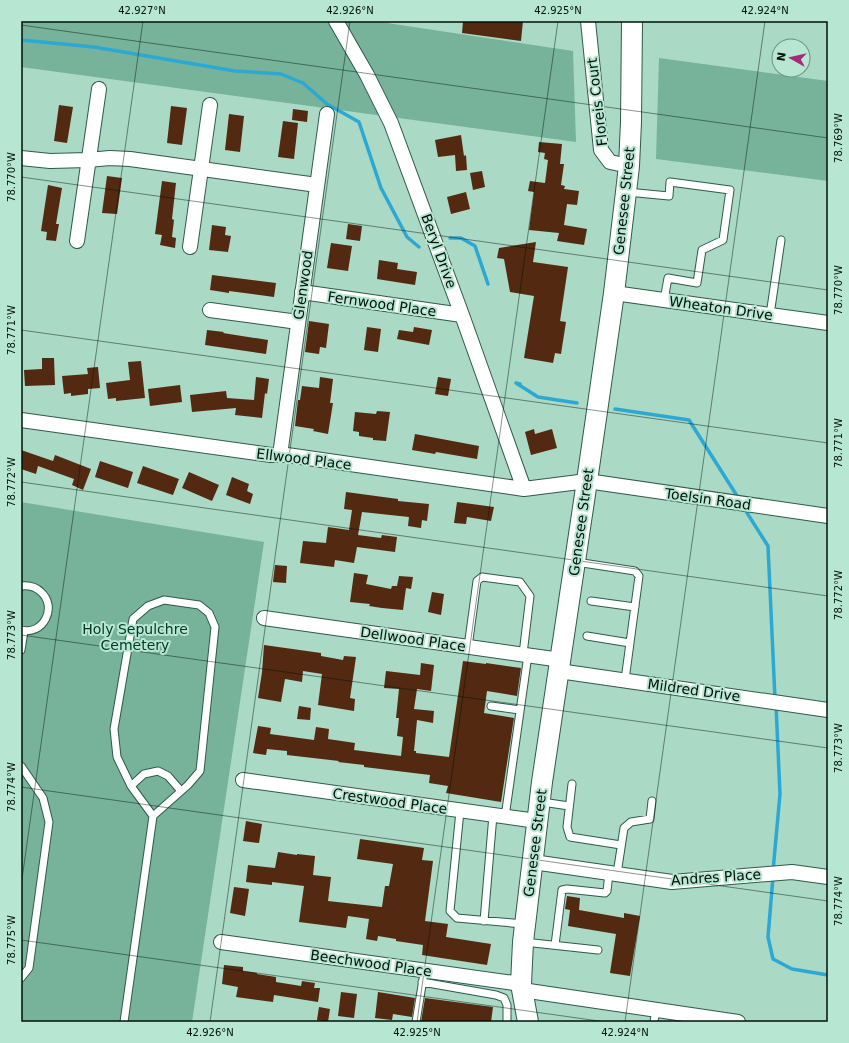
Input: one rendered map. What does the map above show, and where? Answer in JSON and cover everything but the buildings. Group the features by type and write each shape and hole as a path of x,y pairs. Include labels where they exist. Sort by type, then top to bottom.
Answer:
{"main road":[{"name":"Genesee Street","path":"528,1022 522,987 524,933 537,821 576,562 614,293 626,192 631,122 632,21"}],"street":[{"name":"Beryl Drive","path":"336,21 367,75 391,123 524,489"},
{"name":"Floreis Court","path":"588,21 602,150 610,162 629,166"},
{"path":"77,241 99,89"},
{"path":"190,247 210,105"},
{"name":"Glenwood","path":"280,455 327,114"},
{"path":"21,158 50,161 110,158 130,159 318,184"},
{"name":"Fernwood Place","path":"302,292 462,315"},
{"name":"Wheaton Drive","path":"614,293 828,323"},
{"path":"210,310 298,322"},
{"name":"Ellwood Place","path":"21,420 287,455 524,489 587,481"},
{"name":"Toelsin Road","path":"587,481 828,516"},
{"name":"Dellwood Place","path":"264,618 525,655 560,665"},
{"name":"Mildred Drive","path":"560,665 625,680 828,710"},
{"name":"Crestwood Place","path":"242,780 537,821"},
{"name":"Andres Place","path":"533,862 672,882 792,872 828,877"},
{"name":"Beechwood Place","path":"221,942 423,976 522,987 655,1016 738,1022"}],"lane":[{"path":"626,192 668,196 670,182 730,190 723,240 702,250 697,283 668,278 664,300"},
{"path":"770,315 781,240"},
{"path":"576,562 635,571 639,576 625,680"},
{"path":"468,647 477,581 482,577 520,582 530,596 520,710 499,816 484,921"},
{"path":"21,586 29,585 36,587 45,595 49,610 47,618 40,626 33,630 22,630 21,650"},
{"path":"124,1022 153,816 181,792 200,771 215,627 209,613 199,605 164,600 148,606 133,619 114,729 117,757 131,786 153,816"},
{"path":"591,601 635,607"},
{"path":"587,636 630,643"},
{"path":"491,706 520,710"},
{"path":"21,766 43,798 49,822 29,968 21,978"},
{"path":"131,786 144,774 158,771 168,776 181,792"},
{"path":"572,784 567,826 570,837 622,845"},
{"path":"555,945 562,890 567,889 605,893 607,891 622,845 624,828 631,822 650,819 652,801"},
{"path":"540,802 569,806"},
{"path":"460,810 450,911 457,918 484,921 524,933 555,945 598,950"},
{"path":"416,1022 423,976 504,998 507,1005 507,1022"}],"green space":[{"path":"21,21 374,21 573,51 576,142 21,67"},
{"path":"659,58 771,73 771,78 806,78 828,81 828,181 656,159"},
{"name":"Holy Sepulchre Cemetery","path":"21,502 264,542 192,1022 21,1022"}],"waterway":[{"path":"21,40 94,47 235,71 281,74 303,83 327,104 359,122 381,188 407,237 419,247"},
{"path":"450,238 461,238 475,246 488,284"},
{"path":"520,384 516,383 538,397 577,403"},
{"path":"615,409 689,420 739,499"},
{"path":"744,508 768,546 775,699"},
{"path":"773,871 780,794 776,705"},
{"path":"773,877 768,937 773,959 792,969 828,975"}]}
